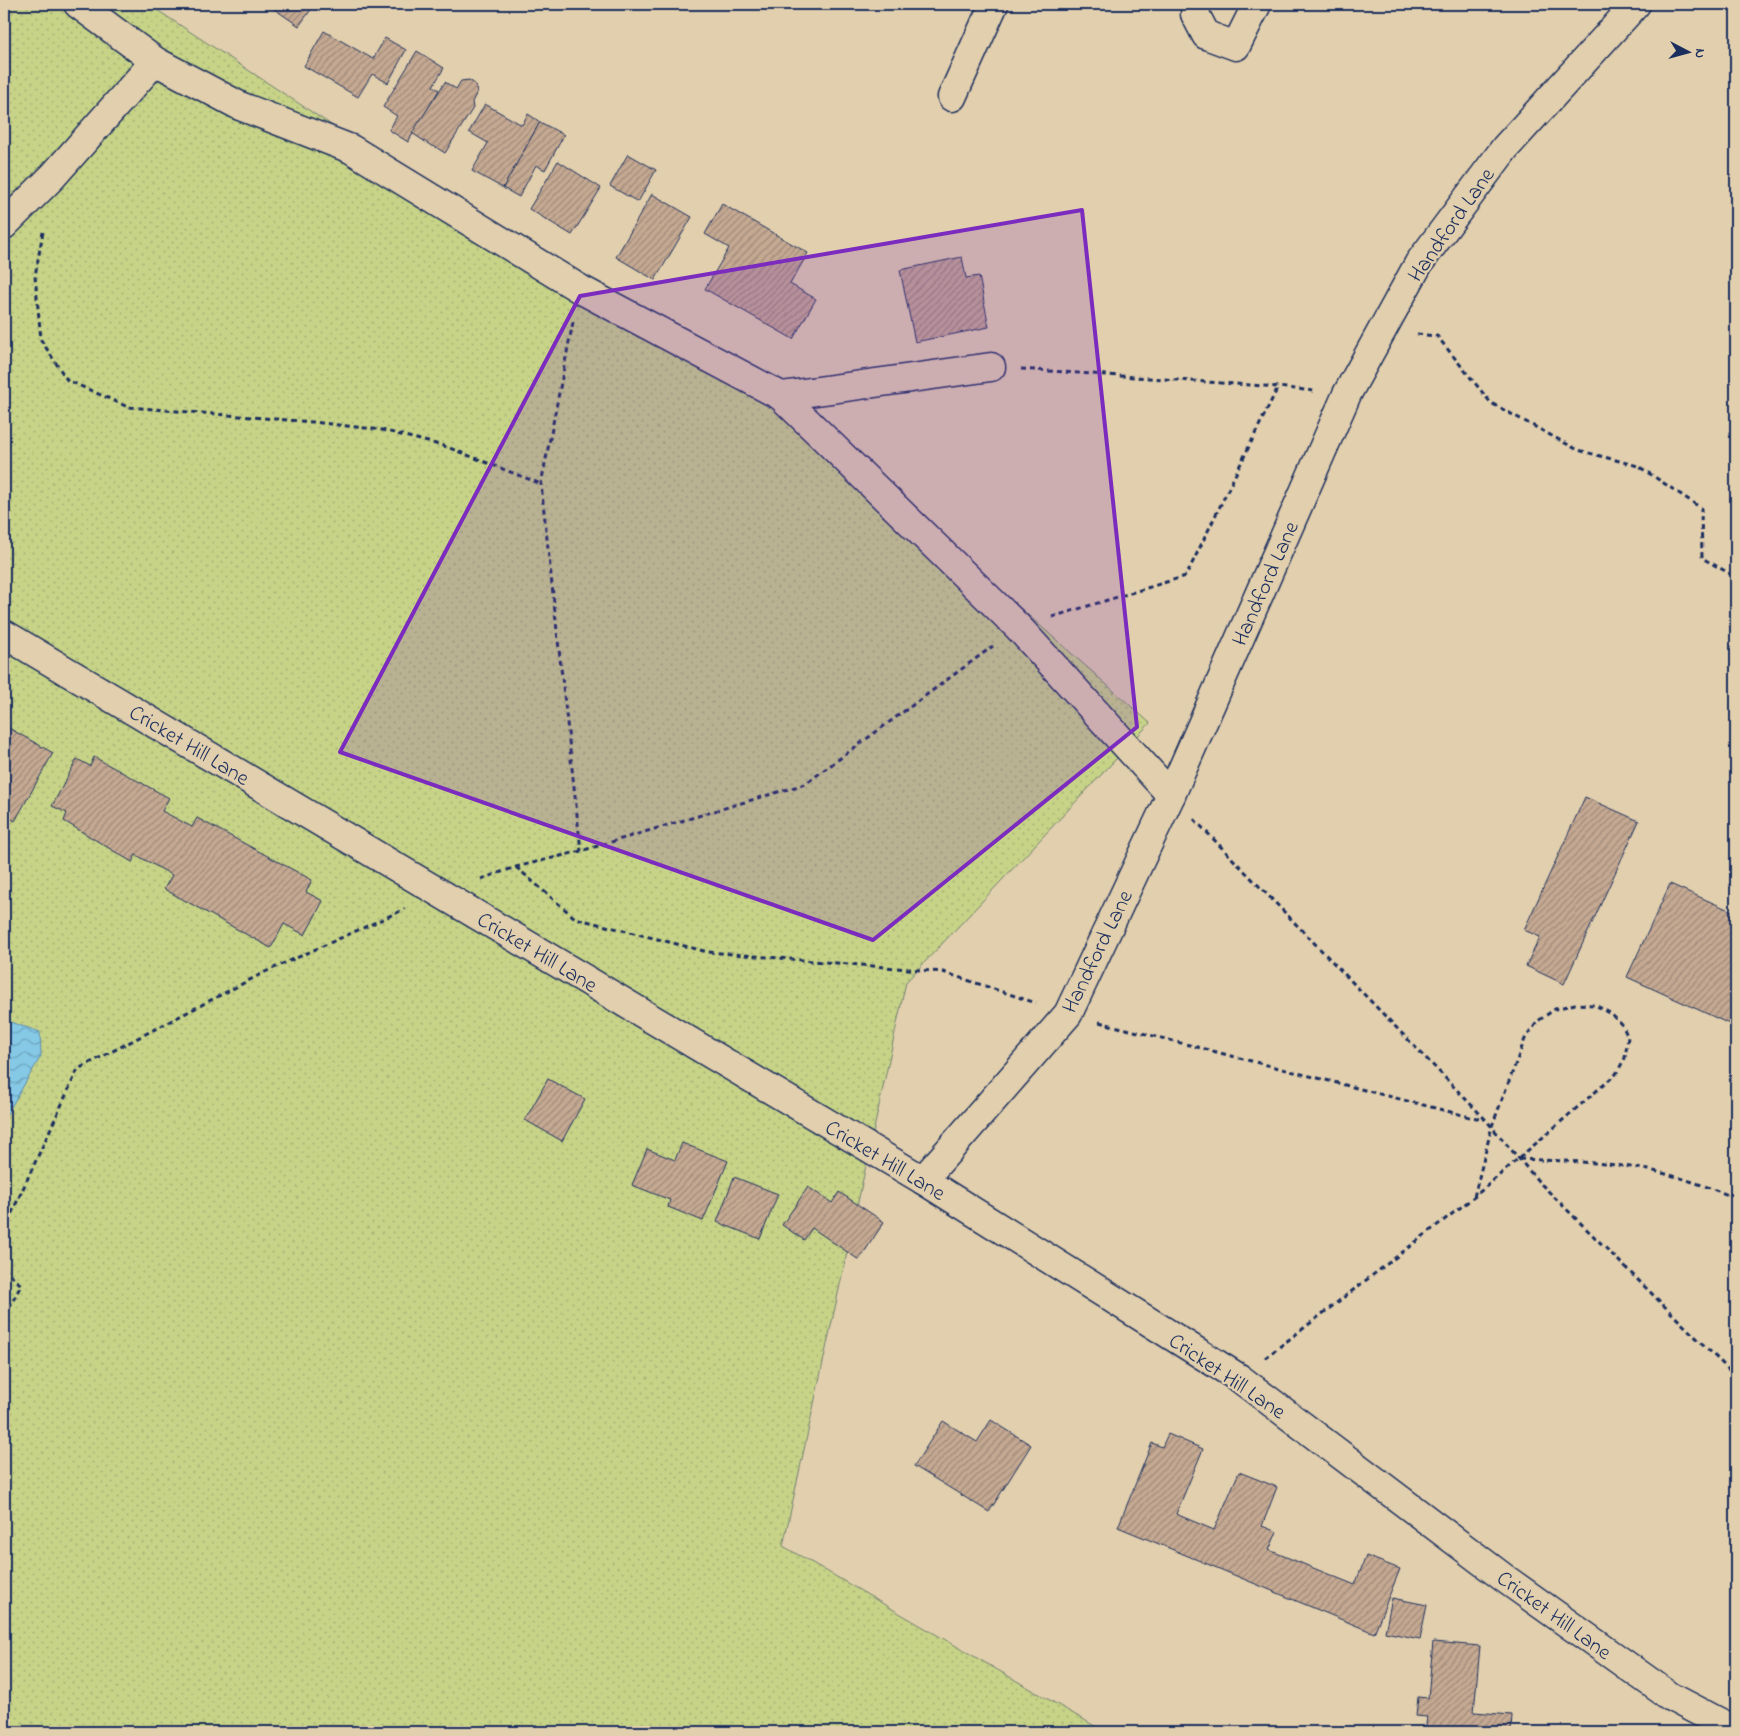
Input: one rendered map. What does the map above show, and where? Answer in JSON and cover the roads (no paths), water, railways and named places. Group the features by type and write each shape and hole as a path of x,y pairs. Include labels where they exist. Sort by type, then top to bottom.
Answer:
{"street":[{"path":"78,4 155,61 240,106 350,149 580,289 781,396 1019,628 1171,795"},
{"path":"952,97 994,4"},
{"path":"1197,4 1195,14 1206,35 1236,46 1256,4"},
{"name":"Handford Lane","path":"923,1180 1068,1014 1171,795 1346,394 1419,263 1504,148 1636,4"},
{"path":"4,225 53,176 155,61"},
{"path":"781,396 991,367"},
{"name":"Cricket Hill Lane","path":"4,634 923,1180 1239,1378 1504,1578 1671,1698 1736,1731"}],"water":[{"path":"4,1020 40,1032 41,1056 4,1119"}]}
